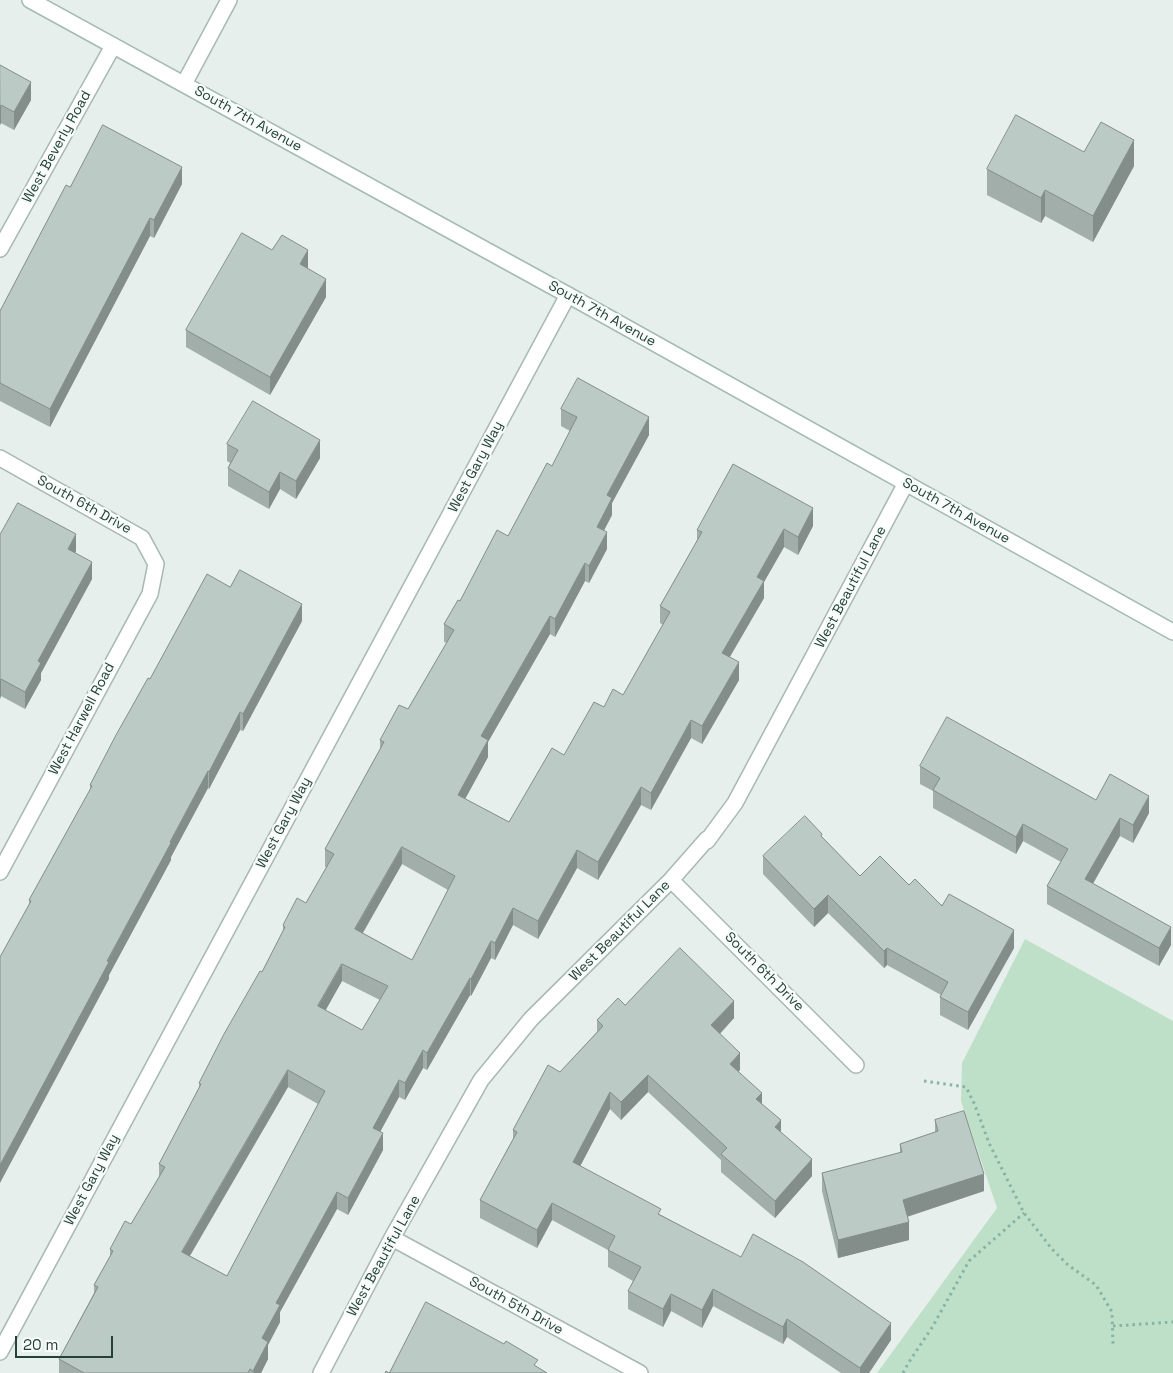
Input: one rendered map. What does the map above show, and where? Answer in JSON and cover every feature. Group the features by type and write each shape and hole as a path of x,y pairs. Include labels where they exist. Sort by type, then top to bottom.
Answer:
{"street":[{"name":"South 7th Avenue","path":"30,0 568,295 1173,632"},
{"path":"184,84 229,0"},
{"name":"West Beverly Road","path":"0,249 113,46"},
{"name":"West Gary Way","path":"0,1352 568,295"},
{"name":"South 6th Drive","path":"0,458 142,538 156,564"},
{"name":"West Beautiful Lane","path":"321,1373 392,1238 480,1080 530,1019 671,880 707,840 735,803 906,483"},
{"name":"West Harwell Road","path":"0,872 150,594 156,564"},
{"name":"South 6th Drive","path":"671,880 856,1065"},
{"name":"South 5th Drive","path":"392,1238 640,1373"}],"path":[{"path":"924,1081 966,1087 989,1143 1024,1213 1052,1249 1068,1265 1096,1285 1112,1312 1113,1344"},
{"path":"903,1373 933,1326 969,1261 1024,1213"},
{"path":"1113,1326 1173,1322"}],"green space":[{"path":"1025,939 1173,1021 1173,1373 877,1373 997,1208 961,1101 962,1063"}],"building":[{"path":"0,65 31,82 14,112 1,105 0,107"},
{"path":"1016,115 1084,152 1101,122 1134,140 1093,216 1045,190 1041,198 987,169"},
{"path":"103,125 182,167 154,220 150,218 50,409 0,383 0,311 66,185 70,187"},
{"path":"242,233 272,250 282,235 308,250 300,264 326,279 270,377 186,330"},
{"path":"578,378 649,417 607,495 612,498 597,527 607,532 589,566 585,563 555,619 550,616 481,736 488,740 458,795 509,822 552,748 564,755 594,702 604,707 613,689 623,695 670,612 660,606 702,532 697,530 733,464 813,508 798,537 784,529 757,577 764,581 722,653 739,662 702,726 691,720 651,793 641,787 598,862 577,850 538,921 513,908 495,943 491,941 427,1053 423,1050 405,1083 399,1080 373,1128 383,1133 348,1198 337,1192 276,1303 280,1305 262,1338 268,1342 253,1371 250,1369 248,1373 84,1373 59,1359 98,1287 94,1285 113,1251 110,1249 125,1221 131,1224 165,1167 159,1164 201,1084 199,1083 224,1034 260,971 262,972 285,927 283,925 297,898 306,903 334,854 325,849 384,742 380,740 399,705 408,709 454,630 444,624 458,600 460,601 497,530 508,536 547,463 552,466 577,417 561,409","holes":["402,847 455,876 412,960 355,929","342,964 388,986 362,1030 318,1006","288,1070 325,1091 227,1276 182,1252"]},
{"path":"253,401 320,440 296,481 280,472 269,492 228,468 238,450 227,444"},
{"path":"18,503 76,534 68,549 92,562 38,661 41,663 25,692 1,679 0,681 0,535"},
{"path":"240,570 302,604 243,714 240,712 208,771 107,961 109,962 0,1165 0,957 92,786 90,785 116,735 148,678 150,679 207,574 230,587"},
{"path":"947,717 1096,800 1110,774 1149,796 1133,825 1120,818 1085,879 1171,927 1159,948 1047,886 1068,849 1023,824 1016,837 933,790 940,778 920,766"},
{"path":"805,816 822,834 821,836 860,876 880,856 909,885 915,879 942,906 949,894 1014,930 968,1012 940,997 948,982 887,948 884,951 828,895 814,909 763,856"},
{"path":"680,948 734,1001 711,1025 740,1053 730,1064 762,1093 756,1099 781,1120 775,1127 812,1159 775,1201 721,1154 727,1148 648,1075 621,1102 610,1092 573,1162 661,1209 658,1214 741,1257 753,1234 803,1262 891,1323 860,1368 787,1319 783,1327 713,1289 702,1310 671,1294 663,1309 628,1291 641,1267 608,1250 615,1236 552,1203 537,1230 480,1200 517,1132 513,1130 548,1065 560,1072 603,1026 597,1020 618,998 625,1005"},
{"path":"964,1111 984,1174 903,1200 909,1222 838,1240 822,1173 902,1152 900,1144 938,1131 935,1120"},
{"path":"426,1302 504,1344 506,1341 538,1360 534,1365 547,1373 389,1373"}]}
